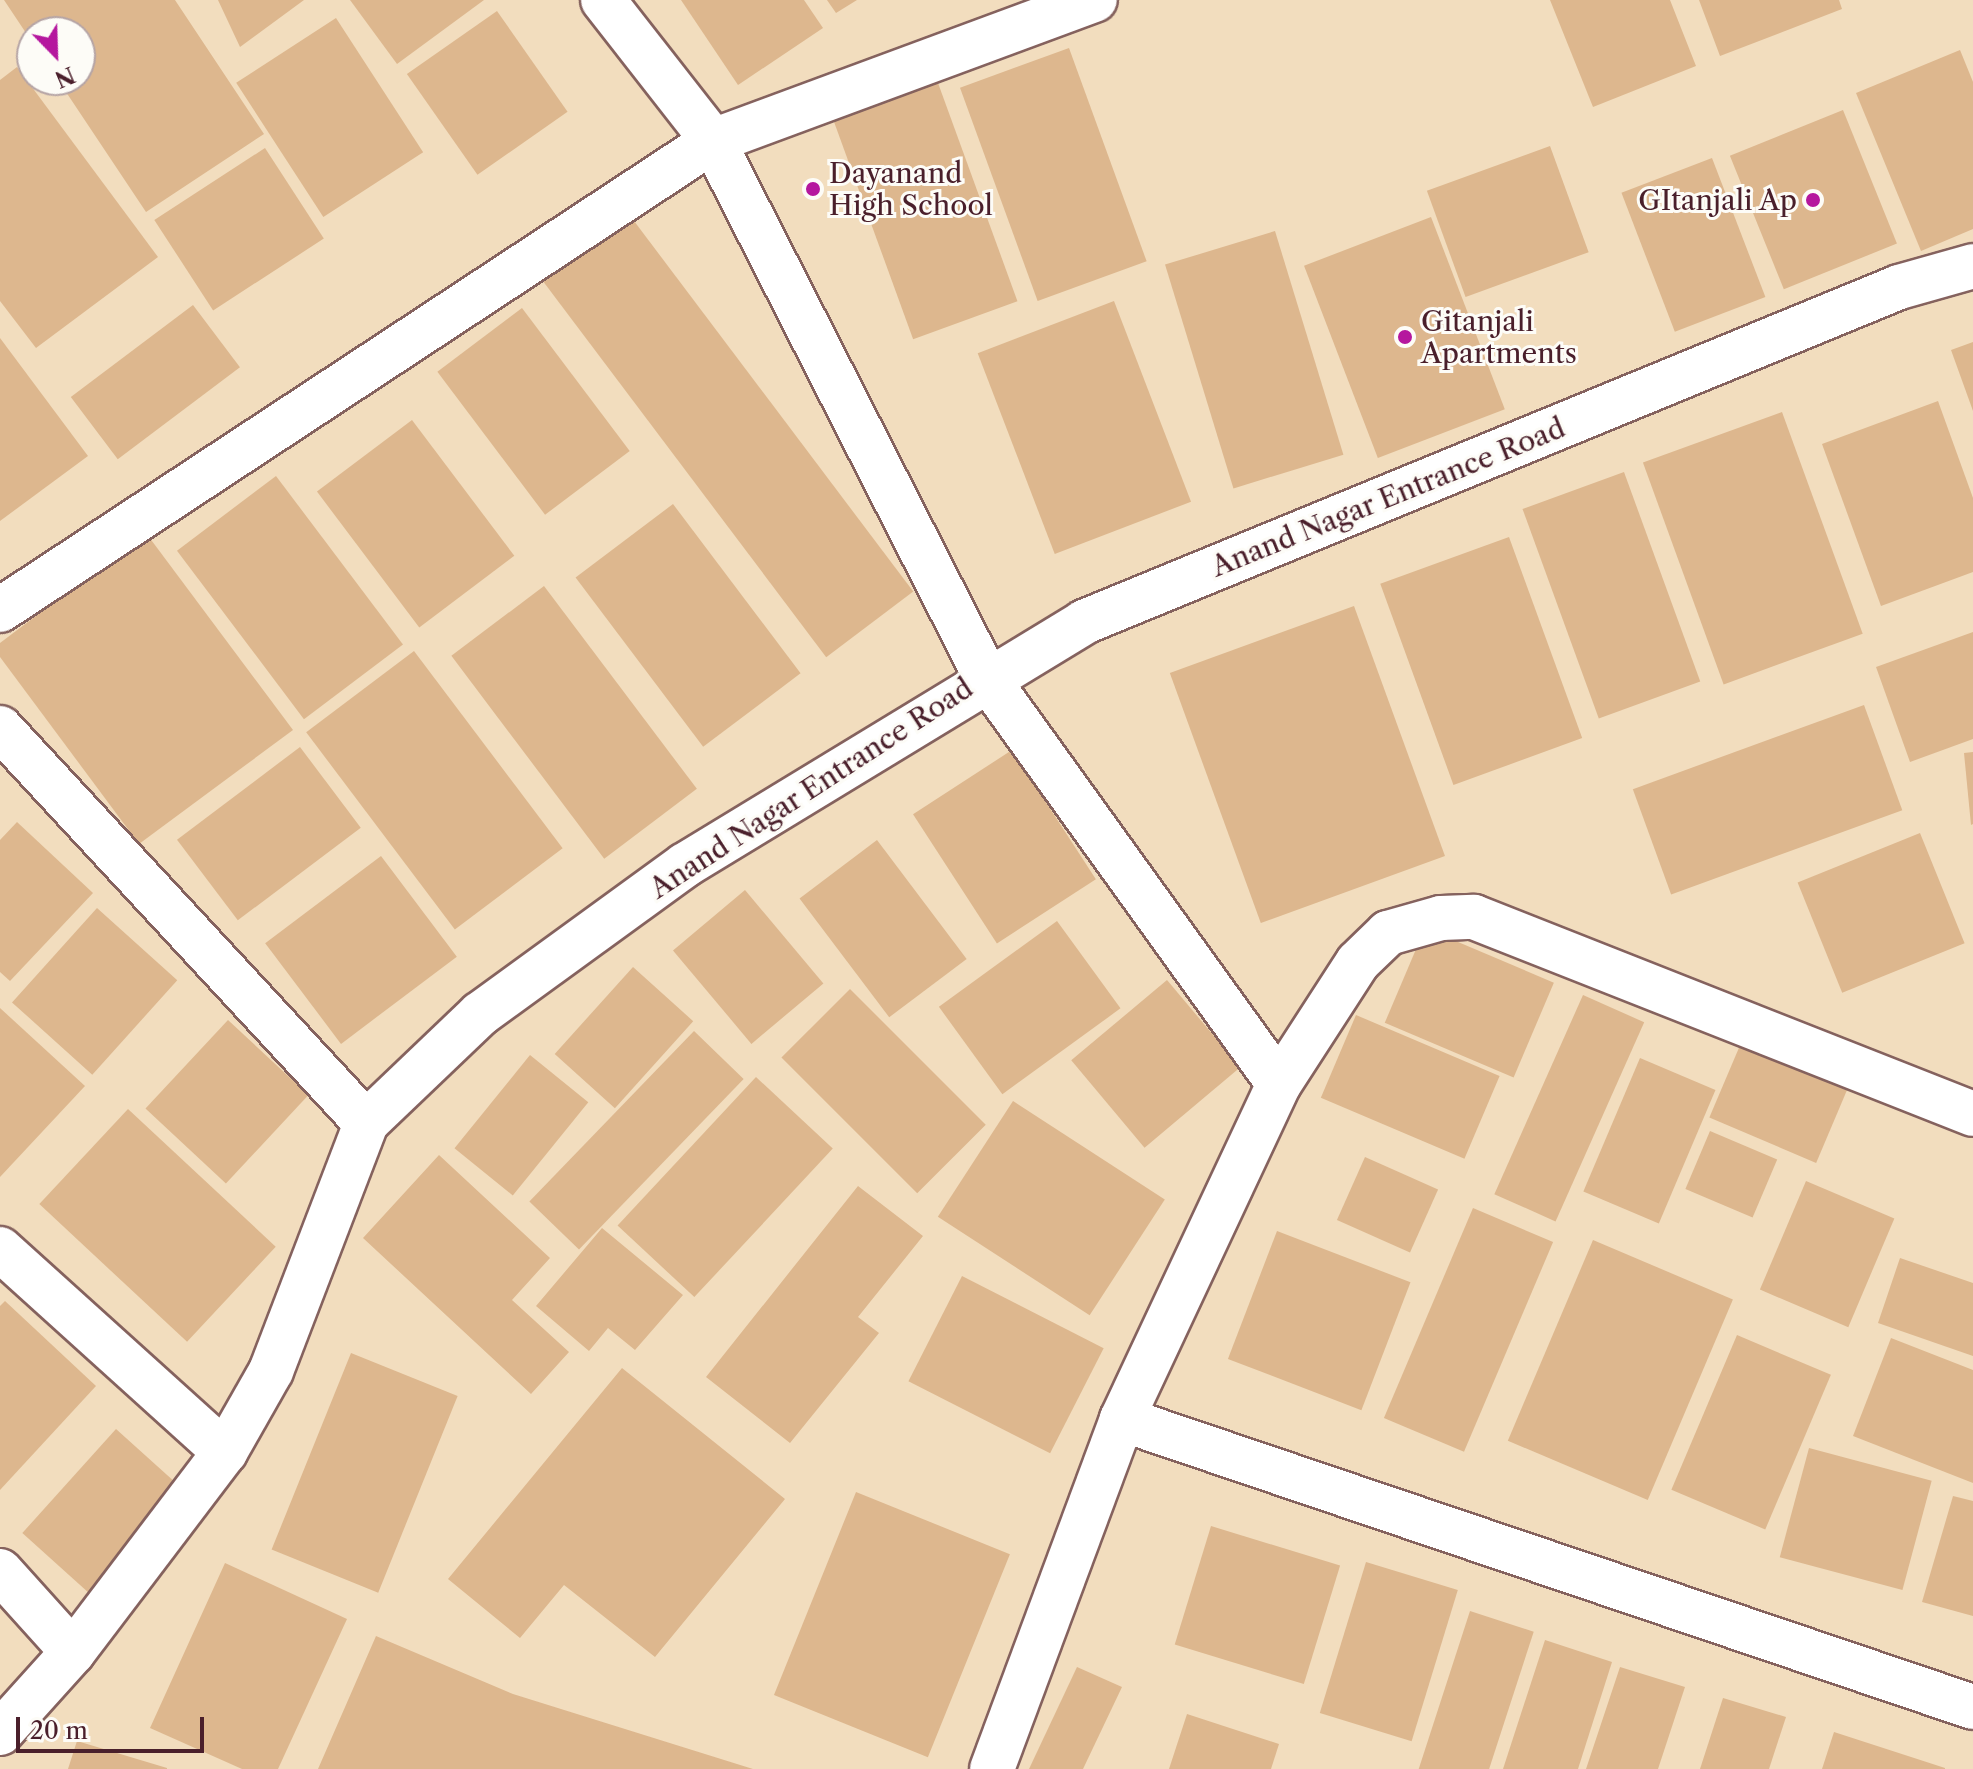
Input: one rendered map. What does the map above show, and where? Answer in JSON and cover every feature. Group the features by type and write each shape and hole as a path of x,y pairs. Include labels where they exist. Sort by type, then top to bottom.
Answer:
{"street":[{"path":"603,0 713,141 986,677 1279,1084"},
{"path":"0,610 713,141 1095,0"},
{"name":"Anand Nagar Entrance Road","path":"0,1733 73,1652 225,1452 271,1371 366,1123 480,1014 685,865 986,677 1084,622 1899,287 1973,266"},
{"path":"0,728 366,1123"},
{"path":"992,1769 1122,1419 1279,1084 1358,962 1388,933 1441,918 1474,917 1973,1114"},
{"path":"0,1249 225,1452"},
{"path":"1122,1419 1973,1707"},
{"path":"0,1571 73,1652"}],"building":[{"path":"4,0 175,0 264,134 146,212 69,96 96,96 96,16 16,18"},
{"path":"218,0 304,0 240,47"},
{"path":"350,0 484,0 397,64"},
{"path":"681,0 804,0 823,28 738,85"},
{"path":"827,0 857,0 836,13"},
{"path":"1550,0 1670,0 1696,66 1593,107"},
{"path":"1699,0 1839,0 1842,9 1720,56"},
{"path":"497,11 568,112 477,175 407,74"},
{"path":"336,18 423,152 323,217 236,83"},
{"path":"1069,48 1147,261 1038,301 960,88"},
{"path":"1960,50 1973,82 1973,229 1921,251 1856,93"},
{"path":"16,68 16,96 39,96 158,257 36,348 0,301 0,80"},
{"path":"934,72 1017,301 913,339 830,110"},
{"name":"GItanjali Ap","path":"1843,110 1897,244 1784,289 1730,156"},
{"path":"1550,146 1589,252 1466,297 1427,191"},
{"path":"265,148 324,239 213,310 154,220"},
{"path":"1712,158 1765,297 1675,332 1621,193"},
{"path":"628,213 913,592 826,657 541,279"},
{"name":"Gitanjali Apartments","path":"1431,217 1505,409 1378,458 1304,266"},
{"path":"1275,231 1343,455 1233,488 1165,265"},
{"path":"1114,301 1191,502 1055,554 978,353"},
{"path":"193,305 240,367 118,459 71,397"},
{"path":"522,308 630,451 545,515 437,372"},
{"path":"0,338 88,456 0,521"},
{"path":"1973,342 1973,411 1951,350"},
{"path":"1938,401 1973,498 1973,572 1881,606 1822,444"},
{"path":"1782,412 1863,634 1724,684 1643,463"},
{"path":"412,420 514,556 419,627 317,492"},
{"path":"1624,472 1700,682 1599,718 1523,509"},
{"path":"276,476 403,645 304,719 177,551"},
{"path":"673,504 801,673 703,747 576,577"},
{"path":"146,533 293,730 139,844 0,657 0,643"},
{"path":"1509,537 1582,738 1453,785 1380,584"},
{"path":"544,586 697,789 604,859 451,656"},
{"path":"1354,606 1445,856 1261,923 1170,673"},
{"path":"1973,632 1973,739 1910,762 1876,667"},
{"path":"414,651 563,848 455,930 306,732"},
{"path":"1864,705 1902,810 1671,894 1633,789"},
{"path":"300,747 361,828 238,920 177,840"},
{"path":"1012,750 1096,879 997,943 913,814"},
{"path":"1973,752 1973,824 1971,825 1964,753"},
{"path":"17,822 93,893 10,981 0,972 0,840"},
{"path":"1920,833 1965,943 1842,993 1798,882"},
{"path":"877,840 967,959 889,1017 800,898"},
{"path":"381,856 457,957 341,1044 265,943"},
{"path":"745,890 823,983 751,1044 673,950"},
{"path":"97,908 177,980 92,1075 12,1002"},
{"path":"1057,921 1120,1008 1002,1094 939,1007"},
{"path":"1425,928 1554,983 1514,1078 1385,1023"},
{"path":"633,967 693,1021 615,1108 555,1054"},
{"path":"1167,980 1240,1067 1145,1148 1071,1060"},
{"path":"850,989 986,1125 917,1193 781,1058"},
{"path":"1583,995 1644,1022 1556,1221 1494,1194"},
{"path":"0,1008 85,1086 0,1177"},
{"path":"1356,1015 1500,1076 1464,1159 1321,1098"},
{"path":"228,1020 308,1095 226,1184 145,1108"},
{"path":"694,1031 744,1079 579,1249 529,1201"},
{"path":"1741,1043 1848,1088 1816,1163 1709,1118"},
{"path":"530,1055 588,1102 513,1195 454,1148"},
{"path":"1640,1058 1715,1090 1659,1224 1583,1191"},
{"path":"756,1077 833,1149 694,1297 618,1225"},
{"path":"1013,1101 1165,1200 1090,1315 938,1217"},
{"path":"128,1109 276,1247 187,1342 39,1204"},
{"path":"1710,1131 1777,1160 1753,1218 1685,1189"},
{"path":"439,1155 550,1258 512,1300 569,1352 531,1394 363,1238"},
{"path":"1365,1157 1438,1190 1410,1253 1337,1220"},
{"path":"1806,1181 1894,1219 1848,1327 1760,1290"},
{"path":"858,1186 923,1236 858,1317 879,1333 790,1443 706,1377"},
{"path":"1473,1208 1553,1242 1464,1452 1384,1418"},
{"path":"602,1228 683,1295 635,1350 608,1328 589,1351 536,1306"},
{"path":"1277,1231 1411,1282 1361,1410 1228,1359"},
{"path":"1593,1240 1733,1299 1648,1500 1508,1441"},
{"path":"1900,1258 1973,1283 1973,1356 1878,1323"},
{"path":"962,1276 1104,1348 1050,1453 908,1381"},
{"path":"5,1301 96,1386 0,1490 0,1306"},
{"path":"1737,1335 1831,1375 1765,1529 1671,1490"},
{"path":"1891,1338 1973,1370 1973,1483 1853,1436"},
{"path":"351,1353 458,1396 378,1593 272,1550"},
{"path":"622,1368 785,1499 655,1657 564,1585 520,1638 448,1579"},
{"path":"116,1429 185,1491 91,1595 22,1533"},
{"path":"1809,1448 1932,1481 1902,1590 1780,1557"},
{"path":"856,1492 1010,1554 928,1757 774,1695"},
{"path":"1953,1496 1973,1501 1973,1616 1922,1602"},
{"path":"1211,1526 1340,1565 1304,1684 1175,1645"},
{"path":"1366,1562 1458,1590 1412,1741 1320,1713"},
{"path":"225,1563 347,1619 278,1769 242,1769 150,1728"},
{"path":"1470,1611 1534,1632 1489,1769 1419,1769"},
{"path":"376,1636 513,1694 753,1769 318,1769"},
{"path":"1545,1640 1612,1662 1578,1769 1503,1769"},
{"path":"1077,1667 1122,1687 1083,1769 1029,1769"},
{"path":"1620,1667 1685,1687 1658,1769 1586,1769"},
{"path":"1723,1698 1786,1717 1769,1769 1700,1769"},
{"path":"1187,1714 1279,1744 1271,1769 1169,1769"},
{"path":"1834,1732 1945,1768 1945,1769 1822,1769"},
{"path":"77,1741 167,1768 167,1769 68,1769"}],"place":[{"name":"Dayanand High School","path":"813,189"},
{"name":"GItanjali Ap","path":"1813,200"},
{"name":"Gitanjali Apartments","path":"1405,337"}]}
